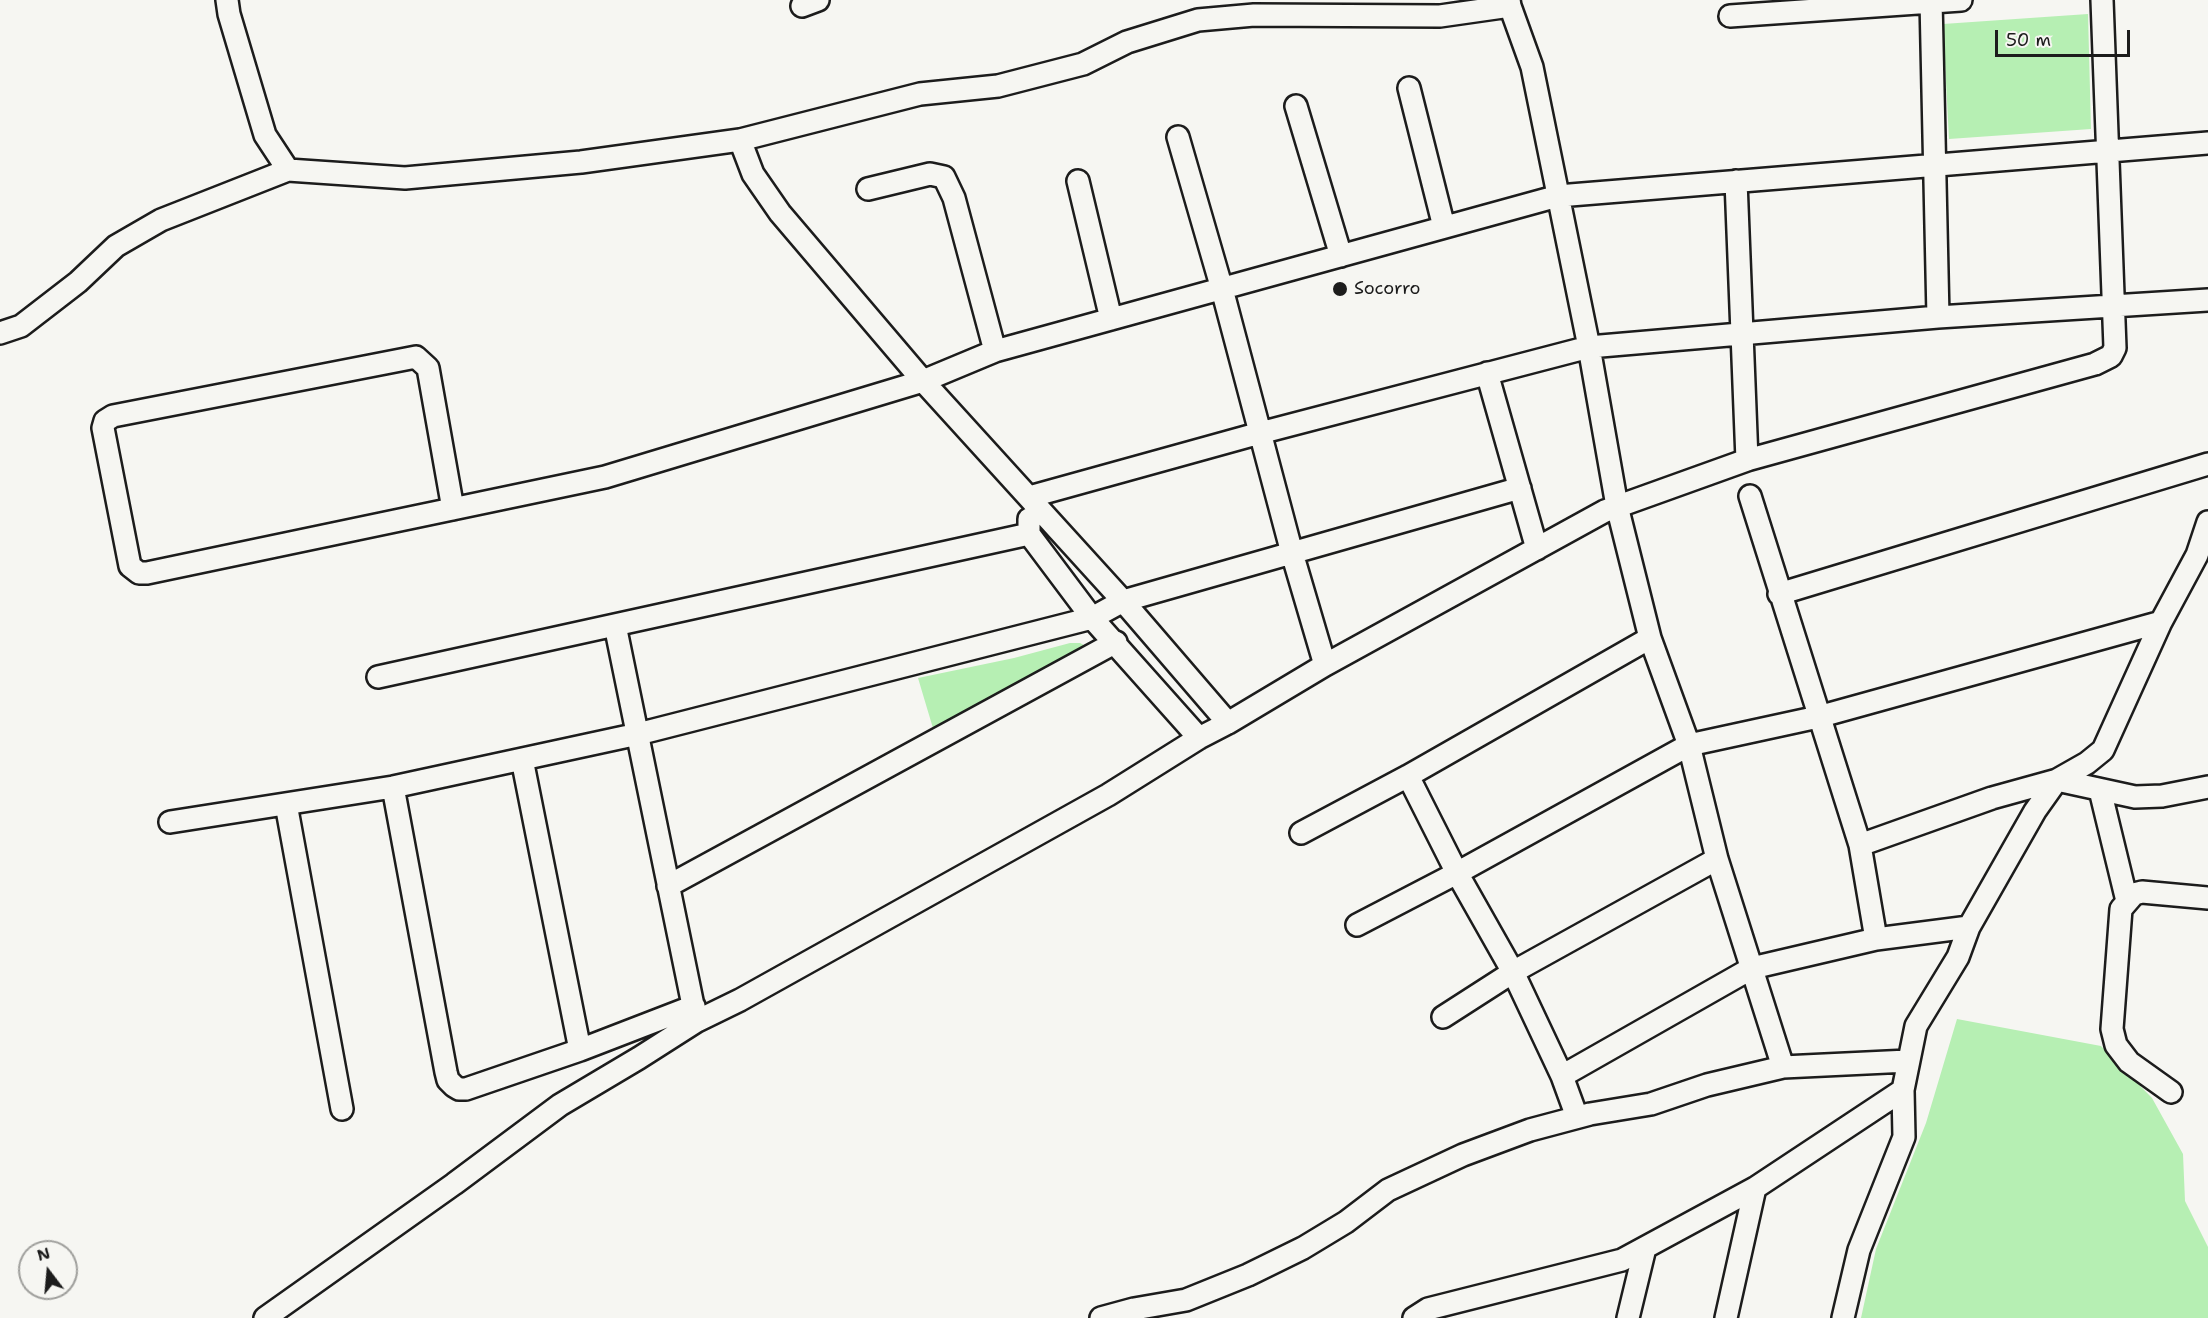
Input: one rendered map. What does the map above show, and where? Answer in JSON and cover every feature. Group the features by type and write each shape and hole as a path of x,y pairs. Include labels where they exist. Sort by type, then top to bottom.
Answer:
{"street":[{"path":"227,0 229,14 265,135 288,170"},
{"path":"1730,16 1961,0"},
{"path":"393,787 448,1080 459,1089 466,1089 695,1013 760,989 1088,807 1198,738 1228,723 1325,665 1617,506 1747,460 2104,361 2111,356 2115,348 2102,0"},
{"path":"1931,1 1938,317"},
{"path":"0,333 21,326 78,282 116,246 161,220 288,170 405,178 581,162 740,140 920,94 1008,83 1083,64 1127,42 1198,20 1254,15 1440,16 1509,3 1532,67 1589,347 1617,506 1650,638 1689,745 1717,859 1783,1067"},
{"path":"1408,88 1444,227"},
{"path":"1296,106 1341,256"},
{"path":"1178,137 1325,665"},
{"path":"740,140 753,174 780,213 923,381 1123,601 1228,723"},
{"path":"453,508 428,368 416,357 113,416 105,421 103,428 128,558 130,566 139,573 605,477 923,381 995,351 1558,196 2208,143"},
{"path":"868,189 930,174 944,177 954,198 995,351"},
{"path":"1078,181 1111,319"},
{"path":"1736,181 1747,460"},
{"path":"1029,497 1260,433 1589,347 1938,317 2208,300"},
{"path":"1487,373 1537,549"},
{"path":"1779,594 2208,464"},
{"path":"170,822 393,787 638,734 1092,618 1123,601 1520,489"},
{"path":"1750,496 1779,594 1860,845 1876,939"},
{"path":"1029,497 1029,534 1092,618 1116,642 1198,738"},
{"path":"1860,845 1992,798 2056,780 2087,763 2103,750 2161,622 2197,555 2208,522"},
{"path":"378,677 1029,534"},
{"path":"1357,925 1457,873 1689,745 1818,717 2161,622"},
{"path":"615,625 695,1013"},
{"path":"1301,833 1408,776 1650,638"},
{"path":"668,886 1116,642"},
{"path":"522,759 580,1050"},
{"path":"1408,776 1457,873 1513,972 1562,1076 1577,1117"},
{"path":"2056,780 2135,797 2162,796 2208,787"},
{"path":"1842,1318 1859,1250 1904,1137 1903,1090 1916,1026 1958,957 1969,927 2017,839 2056,780"},
{"path":"2100,790 2127,901"},
{"path":"286,804 342,1109"},
{"path":"1443,1017 1513,972 1717,859"},
{"path":"2171,1092 2129,1062 2116,1045 2112,1029 2121,909 2134,894 2142,892 2208,898"},
{"path":"1562,1076 1752,968 1876,939 1969,927"},
{"path":"265,1318 454,1184 560,1105 639,1058 695,1013"},
{"path":"1101,1318 1134,1309 1186,1300 1238,1279 1303,1248 1346,1222 1388,1190 1501,1139 1577,1117 1652,1104 1707,1085 1783,1067 1908,1061"},
{"path":"1414,1318 1428,1309 1622,1260 1755,1188 1903,1090"},
{"path":"1726,1318 1755,1188"},
{"path":"1628,1318 1645,1248"}],"green space":[{"path":"2088,14 2091,129 1949,139 1943,24"},
{"path":"1070,643 1080,643 1086,646 1088,653 938,745 918,678 1014,658"},
{"path":"1957,1019 2101,1046 2152,1098 2183,1154 2185,1201 2208,1247 2208,1318 1861,1318 1876,1249 1926,1123"}],"place":[{"name":"Socorro","path":"1340,289"}]}
